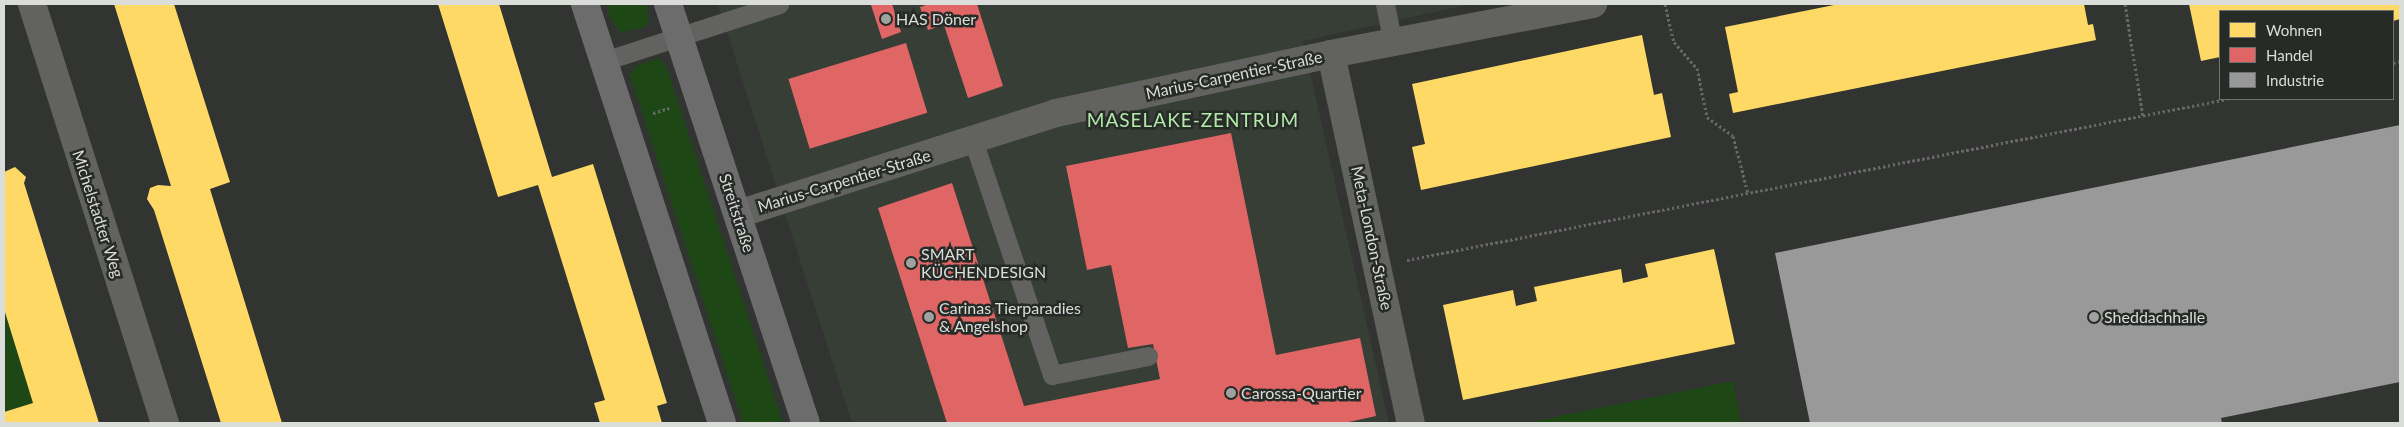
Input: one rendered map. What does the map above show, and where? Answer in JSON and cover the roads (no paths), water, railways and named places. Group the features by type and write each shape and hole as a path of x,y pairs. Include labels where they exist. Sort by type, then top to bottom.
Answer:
{"main road":[{"path":"585,4 722,423"},
{"name":"Streitstraße","path":"668,4 806,423"}],"street":[{"name":"Michelstadter Weg","path":"32,4 164,423"},
{"name":"Marius-Carpentier-Straße","path":"738,214 1056,113 1331,54 1393,44 1593,4"},
{"name":"Meta-London-Straße","path":"1331,54 1379,266 1411,423"}],"lane":[{"path":"604,61 779,4"},
{"path":"1385,4 1393,44"},
{"path":"973,140 1052,375 1148,356"}],"place":[{"name":"HAS Döner","path":"886,19"},
{"name":"SMART KÜCHENDESIGN","path":"911,263"},
{"name":"Carinas Tierparadies & Angelshop","path":"929,317"},
{"name":"Sheddachhalle","path":"2094,317"},
{"name":"Carossa-Quartier","path":"1231,393"}],"district":[{"name":"MASELAKE-ZENTRUM","path":"1193,120"}]}
